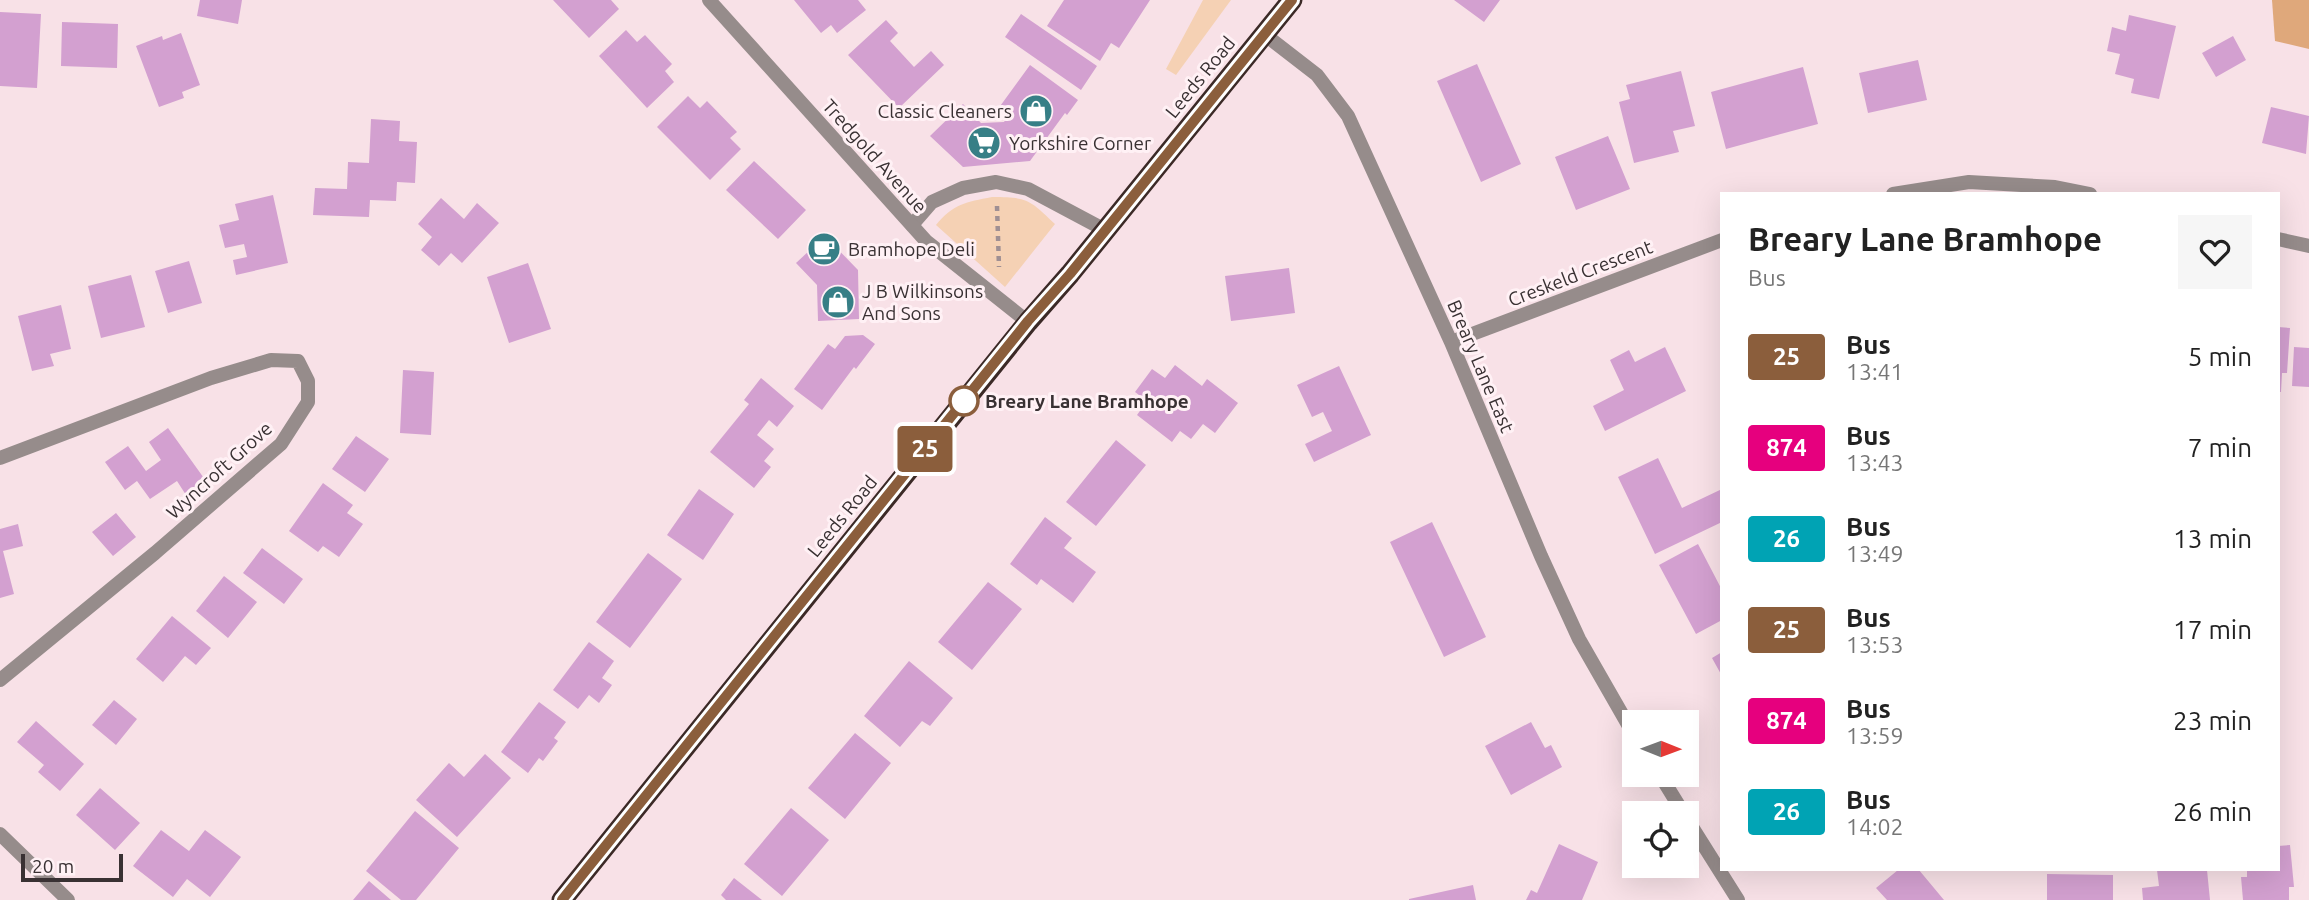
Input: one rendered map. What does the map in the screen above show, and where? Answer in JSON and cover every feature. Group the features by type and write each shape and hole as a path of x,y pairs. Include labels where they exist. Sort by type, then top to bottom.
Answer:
{"highway":[{"name":"Leeds Road","path":"562,900 1028,321 1292,0"}],"street":[{"name":"Tredgold Avenue","path":"709,0 926,241 1028,321"},
{"name":"Breary Lane East","path":"1264,34 1317,75 1348,116 1451,342 1579,639 1622,714"},
{"path":"912,225 932,202 963,188 996,182 1028,189 1105,230"},
{"path":"1906,192 1969,182 2055,187 2080,192"},
{"path":"2280,239 2309,246"},
{"name":"Creskeld Crescent","path":"1451,342 1720,241"},
{"name":"Wyncroft Grove","path":"0,458 211,379 271,360 298,361 308,382 308,402 281,444 155,553 0,680"},
{"path":"0,834 68,900"},
{"path":"1699,838 1738,900"}],"path":[{"path":"996,182 1000,278"}],"shaded area":[{"path":"1203,0 1231,0 1176,75 1166,69"},
{"path":"2272,0 2309,0 2309,49 2275,41"},
{"path":"992,197 1028,202 1055,224 1005,287 936,225 948,212 961,205"}],"building":[{"path":"200,0 242,0 238,24 197,16"},
{"path":"553,0 611,0 619,9 589,38"},
{"path":"794,0 858,0 866,10 837,33 831,25 821,33"},
{"path":"1064,0 1150,0 1119,48 1111,43 1100,61 1047,26"},
{"path":"1454,0 1500,0 1484,22"},
{"path":"0,12 41,14 37,88 0,86"},
{"path":"1021,14 1097,66 1081,90 1005,37"},
{"path":"2129,15 2176,26 2159,99 2131,93 2134,79 2115,74 2120,54 2107,51 2112,27 2126,31"},
{"path":"886,20 898,33 890,41 914,67 931,51 944,65 899,108 848,55"},
{"path":"62,22 118,24 117,68 61,66"},
{"path":"626,30 637,42 645,35 672,64 665,71 674,82 647,108 599,56"},
{"path":"181,33 200,85 182,92 184,98 159,107 136,46 162,36 163,40"},
{"path":"2233,36 2246,60 2216,77 2202,53"},
{"path":"1918,60 1927,100 1868,113 1859,73"},
{"path":"1477,64 1521,164 1481,182 1437,81"},
{"path":"1030,65 1078,100 1067,115 1065,113 1030,161 963,167 930,136 963,104 981,123 1004,122 1008,116 998,109"},
{"path":"1803,67 1818,124 1726,149 1711,92"},
{"path":"1681,71 1695,126 1673,131 1679,152 1634,163 1619,102 1630,99 1626,85"},
{"path":"688,96 700,108 707,101 737,132 730,138 741,149 710,180 657,127"},
{"path":"2271,107 2309,116 2306,154 2262,143"},
{"path":"371,119 400,121 399,141 417,142 415,183 397,182 396,201 370,200 369,217 313,215 315,188 347,189 348,162 369,163"},
{"path":"1608,136 1630,189 1576,210 1555,157"},
{"path":"754,161 806,210 778,239 726,190"},
{"path":"273,195 288,263 236,275 233,260 247,257 244,244 225,248 219,225 239,220 235,204"},
{"path":"441,198 464,219 477,203 499,223 462,263 451,253 439,266 421,250 432,237 418,224"},
{"path":"825,236 858,270 859,319 818,321 817,285 796,263"},
{"path":"189,261 202,303 168,313 155,271"},
{"path":"528,263 551,329 509,343 487,277"},
{"path":"1289,268 1295,313 1231,321 1225,276"},
{"path":"131,275 145,327 101,338 88,286"},
{"path":"61,305 71,349 50,354 54,366 32,371 18,316"},
{"path":"2280,327 2290,328 2287,373 2282,373 2281,392"},
{"path":"863,335 875,344 822,410 794,389 828,344 835,349 845,336"},
{"path":"1665,347 1686,391 1605,431 1593,406 1624,390 1610,360 1629,350 1635,362"},
{"path":"2294,347 2309,348 2309,387 2292,386"},
{"path":"1175,365 1202,386 1207,379 1238,403 1215,433 1203,424 1191,439 1180,431 1172,442 1137,415 1147,401 1135,392 1152,369 1165,378"},
{"path":"1339,366 1371,435 1314,462 1305,444 1332,431 1323,412 1312,417 1297,385"},
{"path":"403,370 434,372 431,435 400,433"},
{"path":"761,378 794,406 777,427 769,420 757,435 774,449 764,461 771,467 754,488 710,452 749,404 744,400"},
{"path":"168,428 206,481 186,495 177,481 150,499 137,481 125,490 105,462 128,446 146,471 161,460 149,442"},
{"path":"356,436 389,459 365,492 332,469"},
{"path":"1116,440 1146,465 1096,526 1066,502"},
{"path":"1658,458 1682,508 1720,490 1720,523 1655,554 1618,477"},
{"path":"323,483 353,505 347,513 363,524 339,557 323,546 318,552 289,531"},
{"path":"699,489 734,514 703,560 667,535"},
{"path":"116,513 136,537 113,556 92,532"},
{"path":"1045,517 1072,538 1064,548 1096,572 1073,603 1041,579 1037,585 1010,564"},
{"path":"1432,522 1486,637 1444,657 1390,542"},
{"path":"18,524 23,546 3,551 14,594 0,598 0,529"},
{"path":"1698,544 1720,586 1720,621 1696,634 1659,565"},
{"path":"262,548 303,579 284,604 243,573"},
{"path":"648,553 682,579 630,648 596,622"},
{"path":"224,576 257,602 228,638 196,611"},
{"path":"988,582 1022,609 972,670 938,642"},
{"path":"172,616 211,648 196,665 185,656 163,682 136,659"},
{"path":"589,642 614,661 602,678 612,685 599,703 589,695 578,709 553,690"},
{"path":"1720,653 1720,672 1712,658"},
{"path":"909,661 953,698 930,726 922,721 900,747 864,716"},
{"path":"114,700 137,719 116,745 92,725"},
{"path":"539,702 566,722 554,738 558,741 543,761 539,758 528,773 501,752"},
{"path":"36,721 84,764 60,791 38,772 44,765 17,742"},
{"path":"1531,722 1545,748 1551,745 1562,767 1511,795 1485,746"},
{"path":"855,733 891,763 845,819 808,788"},
{"path":"485,754 511,778 457,837 416,800 449,763 464,777"},
{"path":"100,788 140,823 115,850 76,815"},
{"path":"791,808 829,840 782,896 744,864"},
{"path":"415,811 459,848 416,900 401,900 366,871"},
{"path":"161,830 189,851 205,830 241,857 210,897 187,879 173,897 133,866"},
{"path":"1559,844 1598,862 1582,900 1526,900 1531,890 1537,893"},
{"path":"2290,845 2294,887 2289,887 2289,900 2243,900 2241,877 2247,877 2247,871 2280,871 2280,846"},
{"path":"1897,871 1920,871 1944,900 1887,900 1876,888"},
{"path":"2157,871 2207,871 2210,900 2143,900 2142,888 2159,886"},
{"path":"2047,874 2113,875 2113,900 2047,900"},
{"path":"734,878 762,900 726,900 721,895"},
{"path":"369,881 391,900 353,900"},
{"path":"1473,885 1476,900 1409,900 1409,899"}],"bus line":[{"name":"25","path":"562,900 1028,321 1070,274 1292,0"}],"place":[{"name":"Classic Cleaners","path":"1036,111"},
{"name":"Yorkshire Corner","path":"984,143"},
{"name":"Bramhope Deli","path":"824,249"},
{"name":"J B Wilkinsons And Sons","path":"838,302"},
{"name":"Breary Lane Bramhope","path":"964,401"}]}
